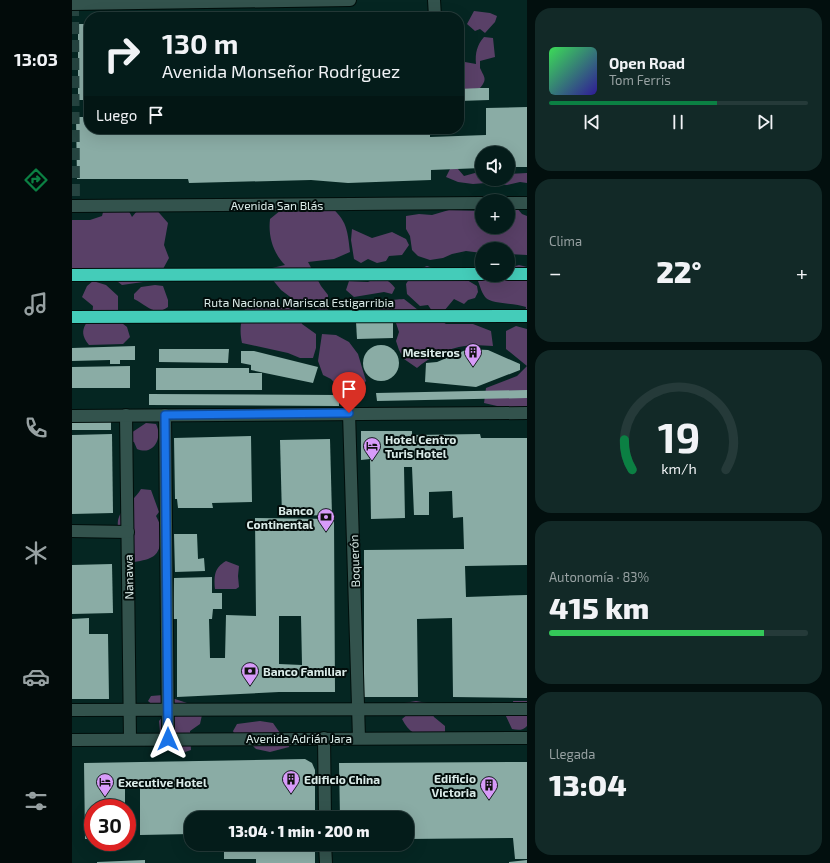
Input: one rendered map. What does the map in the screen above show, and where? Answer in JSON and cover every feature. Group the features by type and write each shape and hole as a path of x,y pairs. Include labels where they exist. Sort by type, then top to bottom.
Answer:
{"highway":[{"path":"72,275 475,274"},
{"path":"515,274 527,274"},
{"name":"Ruta Nacional Mariscal Estigarribia","path":"72,317 527,316"}],"street":[{"path":"72,3 350,0"},
{"path":"434,0 435,12"},
{"name":"Avenida San Blás","path":"72,206 475,203"},
{"path":"515,203 527,203"},
{"name":"Boquerón","path":"349,413 359,738"},
{"path":"72,416 527,413"},
{"name":"Nanawa","path":"126,415 130,739"},
{"path":"165,415 168,739"},
{"path":"72,531 128,532"},
{"path":"72,710 527,709"},
{"path":"324,738 325,811"},
{"name":"Avenida Adrián Jara","path":"72,740 527,738"},
{"path":"325,851 326,863"}],"shaded area":[{"path":"474,11 490,13 497,16 495,22 485,33 480,29 475,31 467,24"},
{"path":"484,37 493,38 495,57 480,61 480,68 485,80 480,88 464,90 464,63 476,64 477,49"},
{"path":"450,169 458,169 464,176 475,173 475,184 458,182 446,177"},
{"path":"527,173 527,183 515,183 515,174"},
{"path":"321,198 343,221 346,227 350,252 334,259 308,262 321,286 328,295 328,310 317,310 308,304 293,299 281,290 272,279 272,268 285,265 277,255 272,244 270,219 292,201"},
{"path":"147,199 168,223 164,245 169,258 157,280 122,285 104,271 93,268 87,269 72,276 72,220 90,220 102,216 106,201 123,200 132,217"},
{"path":"516,207 522,214 527,216 527,255 515,254 515,242 475,242 475,252 466,251 452,254 443,258 430,260 418,256 412,250 410,236 406,229 406,216 419,214 432,215 449,210 475,211 475,234 515,234"},
{"path":"352,229 372,238 392,232 406,239 409,245 402,255 389,256 386,261 377,263 368,259 361,263 354,259 351,240"},
{"path":"519,265 527,267 527,322 524,320 526,307 489,300 483,294 478,282 515,282 515,266"},
{"path":"427,266 467,280 477,286 478,292 475,298 468,300 464,304 454,299 444,311 432,311 428,305 420,306 407,294 406,284 414,271"},
{"path":"376,278 384,279 391,283 395,288 392,294 384,292 354,297 346,290 349,281 368,282"},
{"path":"93,281 106,285 118,296 118,320 127,327 130,337 123,344 89,345 85,339 83,334 84,329 92,312 93,306 82,297 87,286"},
{"path":"155,285 163,286 168,300 168,307 159,311 151,309 134,299 134,294 141,287"},
{"path":"404,299 418,310 425,311 446,324 473,324 491,331 493,346 472,345 452,349 433,357 417,368 404,359 399,350 396,341 399,332 395,320 373,312 382,303 390,300"},
{"path":"263,305 289,307 298,310 302,324 316,334 316,348 313,358 300,358 288,353 242,343 241,324 246,306"},
{"path":"516,326 527,329 527,366 506,349 506,331"},
{"path":"322,334 336,335 349,342 358,354 366,381 358,389 340,389 331,379 323,375 318,361"},
{"path":"527,366 527,406 514,410 484,403 486,388 517,376"},
{"path":"146,423 156,424 158,429 158,440 152,448 143,451 137,449 134,442 130,441 131,433"},
{"path":"141,489 151,490 159,512 156,516 160,526 161,537 159,549 154,556 146,560 134,562 128,539 118,533 118,523 123,509"},
{"path":"226,561 239,566 239,587 236,589 215,589 217,570 219,566"},
{"path":"163,695 193,705 202,715 200,724 190,731 191,750 182,753 161,746 156,736 160,732 159,721 164,715 148,701 151,696"},
{"path":"416,701 427,703 434,717 445,726 445,734 431,736 420,735 410,730 406,726 402,719 408,714 404,703"},
{"path":"513,701 527,701 527,726 525,728 518,730 512,729 505,714 514,706"},
{"path":"260,721 273,723 280,733 290,736 289,747 270,752 256,749 251,744 236,738 233,731 237,724"}],"building":[{"path":"78,24 84,24 84,100 78,100"},
{"path":"489,88 489,100 464,101 464,89"},
{"path":"527,107 527,167 515,167 515,146 475,146 475,168 431,170 431,180 348,183 311,180 189,183 188,179 77,179 76,117 84,117 84,134 430,134 430,137 486,135 486,108"},
{"path":"393,321 393,338 357,339 356,322"},
{"path":"381,345 394,350 399,363 394,376 381,381 368,376 363,363 368,350"},
{"path":"135,346 135,360 120,360 120,364 110,364 110,360 72,361 72,348"},
{"path":"159,349 229,349 228,363 159,362"},
{"name":"Mesiteros","path":"468,349 488,350 520,364 520,370 476,387 425,382 426,363 437,362"},
{"path":"241,351 254,351 318,367 313,383 251,370 251,365 241,363"},
{"path":"130,366 130,388 72,388 72,367"},
{"path":"156,368 249,368 249,373 262,373 262,390 156,390"},
{"name":"Mesiteros","path":"527,390 527,398 377,401 376,393"},
{"path":"149,394 339,395 339,406 149,405"},
{"path":"111,421 111,430 72,430 72,422"},
{"path":"361,431 412,431 412,435 480,434 481,438 527,438 527,565 465,566 466,597 527,595 527,698 453,697 452,618 417,619 418,697 364,697 364,550 464,549 463,517 453,518 452,491 429,492 429,515 414,515 412,467 404,467 405,518 371,519 370,459 361,460"},
{"path":"112,434 113,513 72,514 72,435"},
{"path":"251,436 252,502 212,503 213,508 178,508 177,499 175,499 174,438"},
{"path":"330,439 332,515 282,516 280,440"},
{"path":"255,518 334,519 335,692 279,692 177,697 177,619 173,619 174,578 212,577 212,593 222,593 222,609 213,609 212,619 209,619 210,658 225,658 226,615 256,616","holes":["279,616 301,616 302,665 279,664"]},
{"path":"174,534 197,534 198,559 204,558 205,571 175,572"},
{"path":"112,564 113,613 72,614 72,565"},
{"path":"89,618 89,634 108,634 109,699 72,699 72,619"},
{"path":"305,759 312,763 315,770 315,811 184,811 184,834 140,835 140,786 125,786 125,799 84,799 84,763"},
{"path":"527,762 527,859 515,859 513,838 414,839 414,811 340,811 339,763"},
{"path":"224,851 315,851 315,863 256,863 256,859 224,859"},
{"path":"145,860 145,863 97,863 97,862"},
{"path":"527,860 527,863 509,863 509,862"}],"tunnel":[{"path":"73,4 74,206"}],"place":[{"name":"Mesiteros","path":"473,367"},
{"name":"Hotel Centro Turis Hotel","path":"372,461"},
{"name":"Banco Continental","path":"326,532"},
{"name":"Banco Familiar","path":"250,686"},
{"name":"Edificio China","path":"291,794"},
{"name":"Executive Hotel","path":"105,797"},
{"name":"Edificio Victoria","path":"489,800"}],"route":[{"path":"168,739 165,415 349,413"}]}
